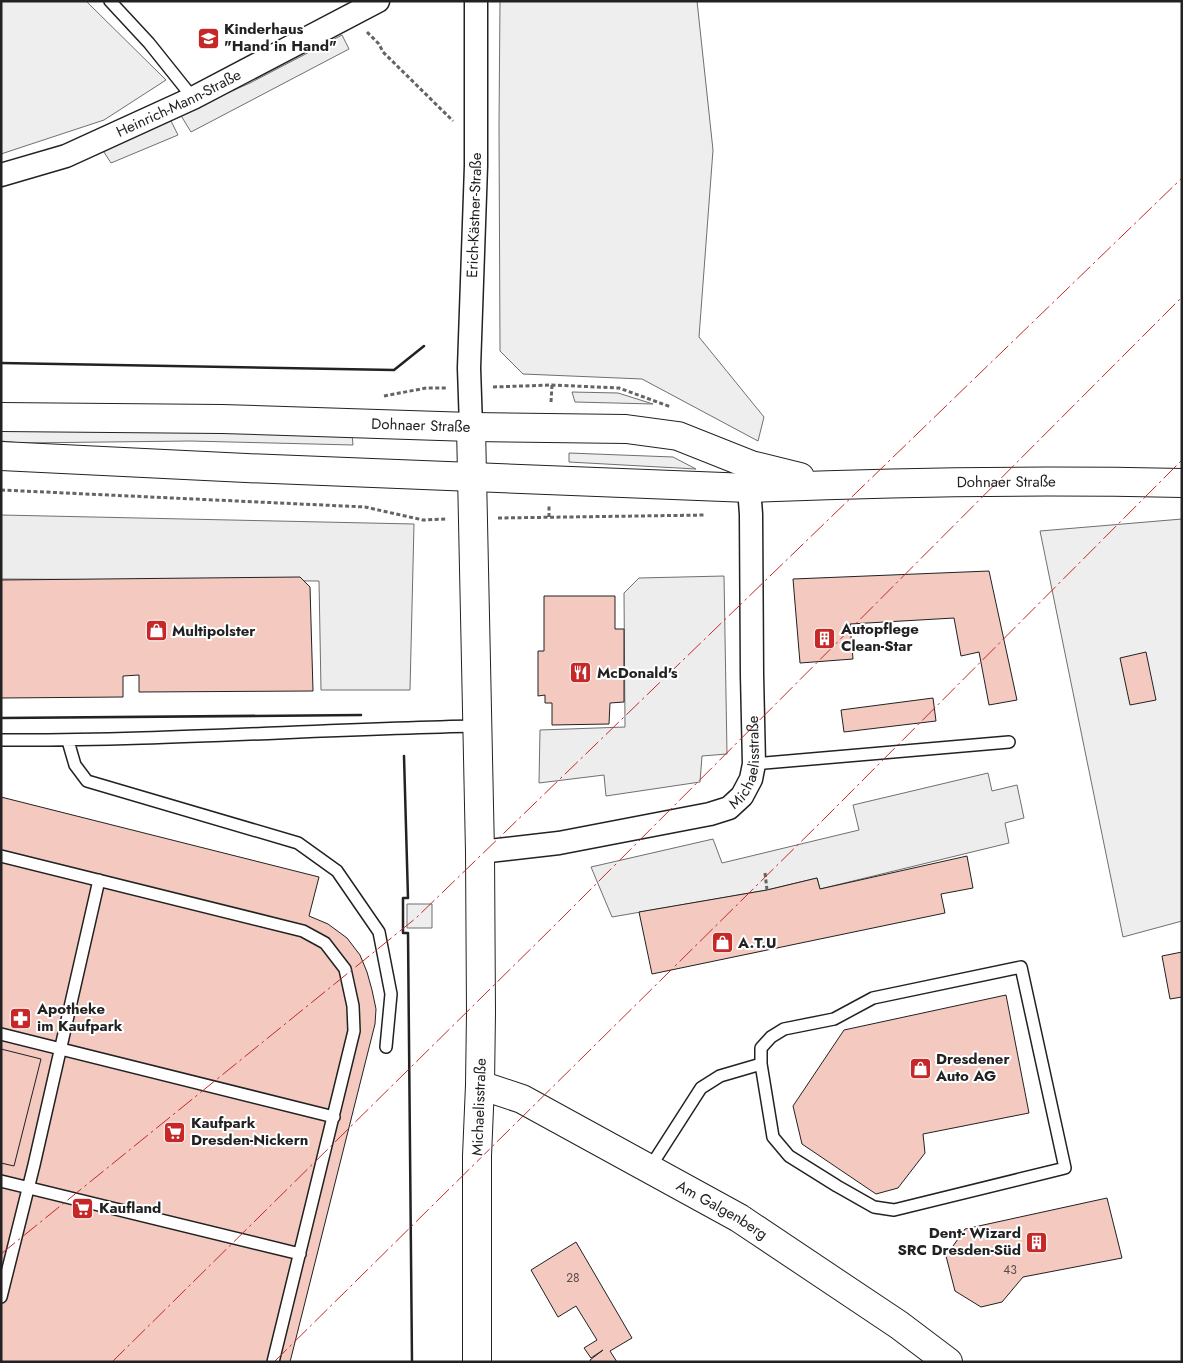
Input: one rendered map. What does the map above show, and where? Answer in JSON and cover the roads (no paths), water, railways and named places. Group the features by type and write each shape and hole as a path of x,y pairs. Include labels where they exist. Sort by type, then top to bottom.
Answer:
{"main road":[{"name":"Dohnaer Straße","path":"1,417 222,419 471,427 626,429 678,436 751,465 831,485"},
{"name":"Michaelisstraße","path":"471,427 480,852 481,1013 477,1156 477,1362"},
{"name":"Dohnaer Straße","path":"1,456 246,468 749,488 1111,481 1182,483"},
{"name":"Am Galgenberg","path":"480,1085 522,1099 739,1218 899,1325 948,1362"}],"street":[{"name":"Heinrich-Mann-Straße","path":"1,175 66,156 193,98 378,1"},
{"name":"Erich-Kästner-Straße","path":"471,427 469,368 476,139 476,1"},
{"name":"Michaelisstraße","path":"480,852 559,843 710,814 729,808 742,796 751,779 754,764 751,514 749,488"}],"lane":[{"path":"110,1 149,43 193,98"},
{"path":"1,740 68,741 477,726"},
{"path":"68,741 74,765 87,781 298,843 337,871 379,932 390,994 386,1047"},
{"path":"754,764 1009,742"},
{"path":"1,856 303,931 325,943 345,969 354,1006 354,1030 273,1362"},
{"path":"1,1297 99,880"},
{"path":"1021,967 1065,1168 894,1210 874,1207 789,1156 774,1137 761,1064 761,1048 771,1037 784,1029 834,1019 872,998 1021,967"},
{"path":"1,1034 334,1117"},
{"path":"649,1169 701,1088 720,1076 761,1064"},
{"path":"1,1181 300,1254"}],"place":[{"name":"Kinderhaus \"Hand in Hand\"","path":"208,38"},
{"name":"Multipolster","path":"156,631"},
{"name":"Autopflege Clean-Star","path":"825,638"},
{"name":"McDonald's","path":"581,673"},
{"name":"A.T.U","path":"722,943"},
{"name":"Apotheke im Kaufpark","path":"21,1018"},
{"name":"Dresdener Auto AG","path":"920,1068"},
{"name":"Kaufpark Dresden-Nickern","path":"175,1132"},
{"name":"Kaufland","path":"83,1208"},
{"name":"Dent- Wizard SRC Dresden-Süd","path":"1037,1242"}]}
